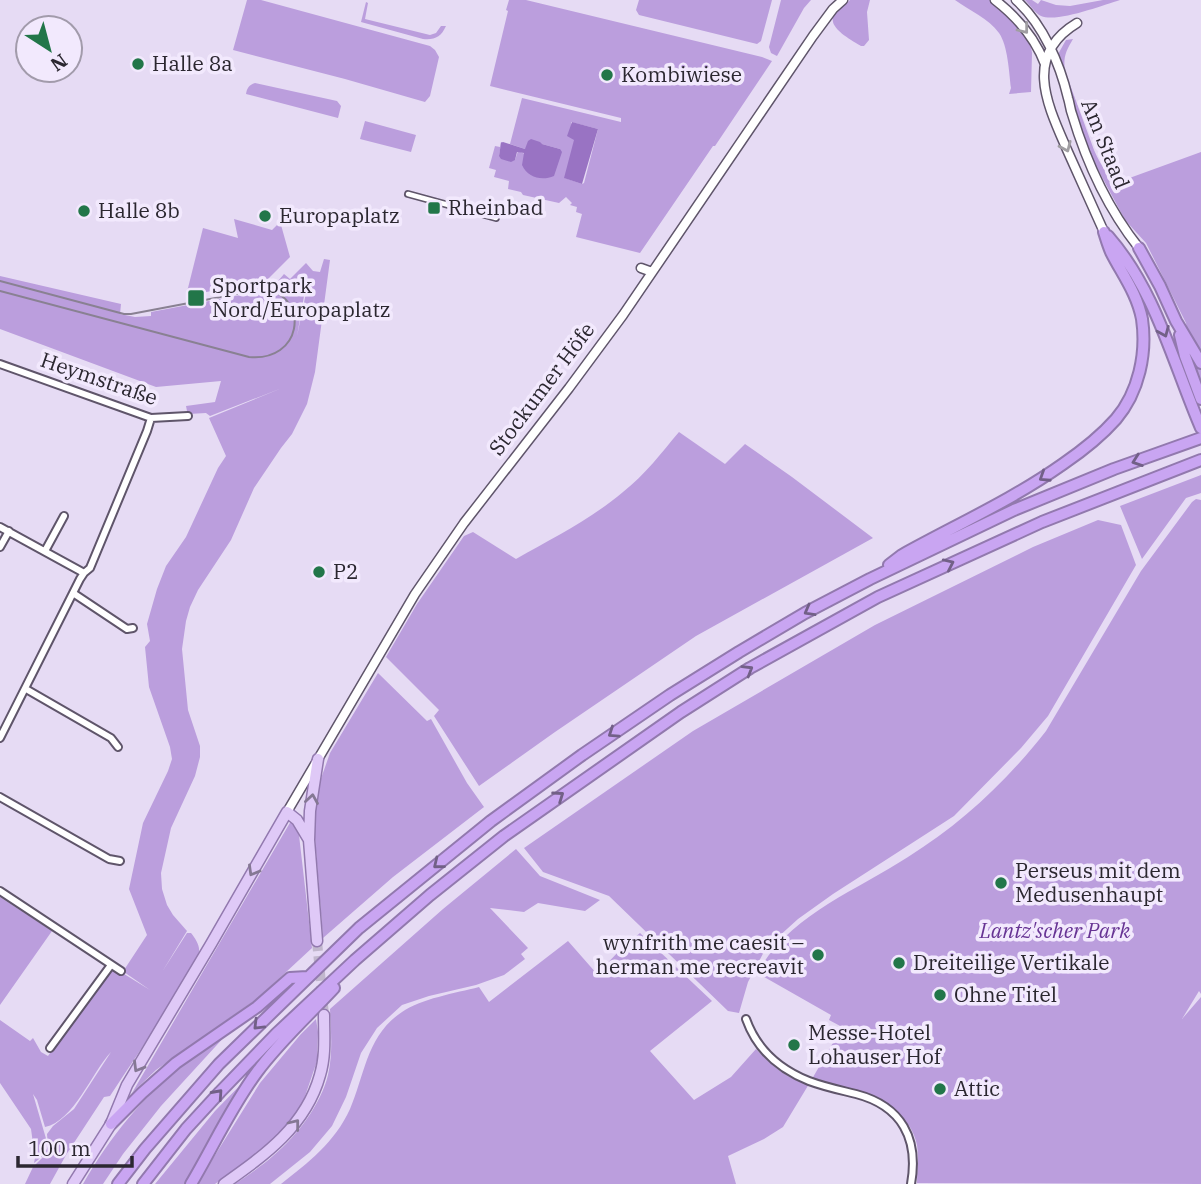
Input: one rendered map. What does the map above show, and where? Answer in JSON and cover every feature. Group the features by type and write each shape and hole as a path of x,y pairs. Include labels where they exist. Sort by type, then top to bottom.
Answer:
{"highway":[{"path":"1104,232 1118,248 1152,306 1201,428"},
{"path":"870,579 902,555 1045,477 1100,435 1117,417 1138,379 1144,341 1139,304 1104,232"},
{"path":"1139,248 1201,363"},
{"path":"1176,321 1185,356 1201,399"},
{"path":"118,1184 219,1064 359,928 491,821 582,755 739,652 870,579 1014,510 1114,469 1201,438"},
{"path":"143,1184 186,1129 235,1076 355,960 504,836 670,720 750,668 878,597 1042,522 1201,460"},
{"path":"191,1184 257,1071 286,1036 337,985 355,960"},
{"path":"111,1124 176,1063 257,1007 290,978 307,977"}],"main road":[{"path":"317,942 309,840 310,811 318,759"},
{"path":"73,1184 111,1124 127,1084 288,812 297,820 309,840"},
{"path":"224,1184 277,1144 307,1108 320,1074 324,1015"}],"street":[{"name":"Stockumer Höfe","path":"288,812 408,606 450,543 576,379 813,36 842,0"},
{"name":"Am Staad","path":"995,0 1020,23 1039,49 1045,64"},
{"name":"Am Staad","path":"1016,0 1028,12 1050,48 1090,163 1127,233 1139,248"},
{"name":"Am Staad","path":"1077,23 1059,36 1050,48 1045,64 1044,86 1052,114 1104,232"},
{"path":"408,194 496,218"},
{"path":"641,268 652,272"},
{"name":"Heymstraße","path":"0,363 150,418 188,416"},
{"path":"0,738 73,593 84,573 90,568 150,418"},
{"path":"45,551 64,516"},
{"path":"0,527 84,573"},
{"path":"108,527 116,532"},
{"path":"0,547 9,531"},
{"path":"73,593 127,629 133,628"},
{"path":"26,689 111,738 118,747"},
{"path":"0,719 8,724"},
{"path":"0,797 109,859 120,860"},
{"path":"0,891 121,971"},
{"path":"50,1048 111,965"},
{"path":"746,1019 758,1045 783,1067 814,1083 859,1094 897,1117 909,1136 912,1147 914,1162 911,1184"}],"green space":[{"path":"247,0 261,0 430,46 439,57 430,96 425,102 233,50"},
{"path":"509,0 526,0 772,61 640,253 576,237 582,214 576,212 577,207 570,205 572,203 566,197 559,203 523,195 508,189 509,181 494,177 496,170 489,168 495,146 500,147 501,142 499,156 515,160 518,151 525,154 560,149 542,144 525,149 510,144 522,98 621,122 621,118 490,86 508,11","holes":["571,122 598,129 584,183 565,178 575,139"]},
{"path":"639,0 772,0 761,41 757,44 639,15 636,10"},
{"path":"781,0 811,0 777,56 771,53 769,47"},
{"path":"850,0 870,0 867,12 869,40 864,46 843,34 833,22 836,13"},
{"path":"955,0 992,0 1030,40 1031,92 1009,94 1011,88 1008,59 999,33 984,19"},
{"path":"1025,0 1038,4 1041,0 1070,6 1120,0 1069,15 1048,18 1039,15"},
{"path":"366,2 365,19 430,35 436,33 441,26 446,26 437,37 423,39 361,22"},
{"path":"1073,39 1064,62 1065,71 1094,150 1113,178 1124,180 1201,152 1201,385 1191,361 1186,323 1146,243 1125,220 1084,137 1057,56 1066,40"},
{"path":"255,83 337,101 341,106 338,118 246,94 249,87"},
{"path":"365,121 416,135 411,152 360,139"},
{"path":"234,219 272,230 278,224 281,225 290,257 267,280 186,296 203,228 238,238"},
{"path":"324,259 330,260 315,372 307,404 292,434 254,488 231,540 198,590 186,621 182,649 188,710 200,746 200,757 195,776 171,828 161,873 167,905 187,931 162,972 187,933 191,933 197,942 198,956 148,1039 110,1096 104,1097 50,1184 25,1184 33,1167 44,1156 48,1146 47,1134 74,1109 111,1052 74,1106 55,1123 45,1127 33,1094 47,1142 43,1156 34,1163 31,1129 0,1083 0,1020 30,1041 33,1038 41,1052 48,1056 106,972 112,968 150,990 124,972 147,935 129,889 143,823 172,759 149,687 145,647 150,641 147,624 166,566 186,537 226,456 209,418 282,388 210,416 206,413 189,414 186,406 215,402 221,381 156,387 0,329 0,276 121,304 120,314 135,317 151,316 151,312 246,294 248,286 271,282 302,291 304,296 297,336 306,293 303,289 278,281 284,274 290,279 306,263 313,271 320,272"},
{"path":"679,432 725,464 745,444 873,538 696,636 479,786 434,716 439,710 386,657 417,604 464,536 473,532 516,559 611,502 639,478"},
{"path":"1201,475 1201,493 1186,498 1142,559 1120,506"},
{"name":"Lantz'scher Park","path":"1196,499 1201,500 1201,994 1199,991 1182,1019 1201,997 1201,1184 917,1183 917,1145 909,1126 896,1111 869,1095 812,1079 842,1027 829,1020 831,1015 757,973 787,935 805,920 928,844 965,816 1015,767 1046,731 1141,571"},
{"path":"1098,520 1121,525 1136,565 1048,716 1021,748 954,816 833,894 798,919 766,948 748,982 739,1013 728,1011 609,896 543,872 524,848 693,731 875,625 1033,547"},
{"path":"378,673 427,721 431,719 467,783 484,807 393,877 323,938 313,813 317,790 330,753"},
{"path":"291,821 299,835 312,948 258,998 156,1070 132,1093"},
{"path":"516,849 540,876 600,900 585,911 538,903 524,912 490,908 528,948 521,954 525,959 504,975 402,1005 377,1028 361,1053 346,1097 332,1126 310,1152 270,1184 235,1184 283,1147 299,1129 320,1097 330,1067 330,1009 443,909"},
{"path":"0,897 52,931 0,1005"},
{"path":"640,933 712,1001 650,1051 694,1100 731,1077 756,1049 780,1071 809,1084 783,1127 728,1156 736,1184 281,1184 311,1160 337,1132 350,1109 374,1044 390,1021 402,1012 428,1000 479,987 489,1002 568,941 597,974"},
{"path":"316,1019 317,1061 301,1108 282,1132 253,1157 215,1184 197,1184 260,1083"},
{"path":"226,1035 161,1106 103,1184 83,1184 104,1150 142,1103 185,1063"},
{"path":"252,1073 184,1184 155,1184 215,1111"}],"shaded area":[{"path":"572,122 598,129 582,184 564,178 574,140 567,136"},
{"path":"531,139 562,152 554,176 540,178 528,173 522,165 524,153 517,152 515,160 511,162 499,156 501,143 525,149"}],"tunnel":[{"path":"317,941 324,1015"}],"tram line":[{"path":"0,281 124,314 266,289 282,296 290,305 294,329 289,341 280,350 267,356 249,357 0,291"}],"place":[{"name":"Halle 8a","path":"138,64"},
{"name":"Kombiwiese","path":"607,75"},
{"name":"Rheinbad","path":"434,208"},
{"name":"Halle 8b","path":"84,211"},
{"name":"Europaplatz","path":"265,216"},
{"name":"Sportpark Nord/Europaplatz","path":"196,298"},
{"name":"P2","path":"319,572"},
{"name":"Perseus mit dem Medusenhaupt","path":"1001,883"},
{"name":"wynfrith me caesit – herman me recreavit","path":"818,955"},
{"name":"Dreiteilige Vertikale","path":"899,963"},
{"name":"Ohne Titel","path":"940,995"},
{"name":"Messe-Hotel Lohauser Hof","path":"794,1045"},
{"name":"Attic","path":"940,1089"}]}
